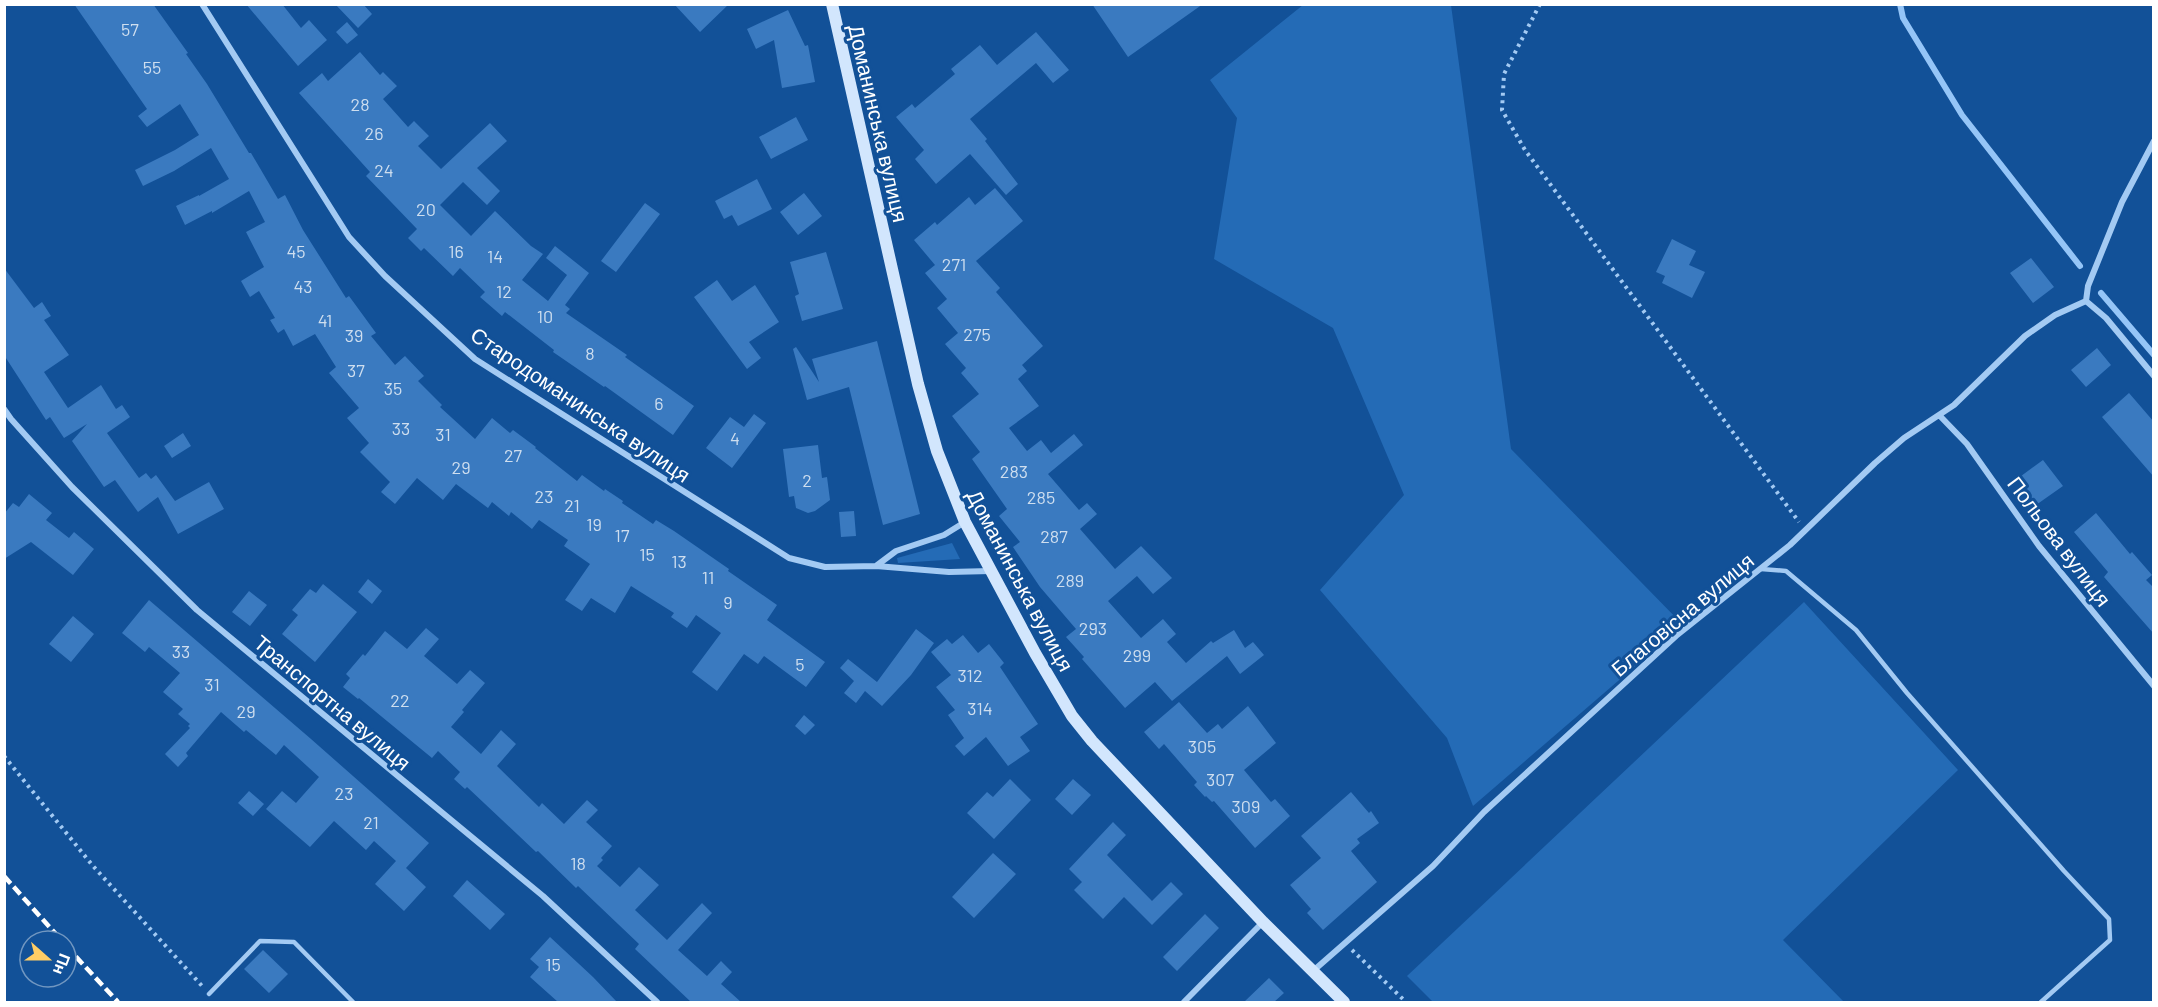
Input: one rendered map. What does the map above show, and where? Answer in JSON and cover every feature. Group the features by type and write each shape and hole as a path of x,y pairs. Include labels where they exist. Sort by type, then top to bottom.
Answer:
{"main road":[{"name":"Доманинська вулиця","path":"832,4 918,384 937,451 965,522 1035,653 1072,716 1092,741 1263,922 1344,1002"}],"street":[{"name":"Стародоманинська вулиця","path":"202,4 349,237 385,276 475,359 789,558 825,567 876,567 949,572 991,571"},
{"path":"2154,141 2122,202 2088,286 2086,301 2106,318 2154,376"},
{"name":"Благовісна вулиця","path":"1312,971 1433,866 1484,812 1681,632 1761,569 1904,438 1954,405 2025,336 2055,315 2086,301"},
{"name":"Транспортна вулиця","path":"4,409 72,487 197,610 543,897 657,1002"},
{"name":"Польова вулиця","path":"1940,416 1967,444 2038,546 2154,686"},
{"path":"876,567 896,550 944,535 965,522"},
{"path":"1184,1002 1263,922"}],"lane":[{"path":"1761,569 1786,571 1856,630 1923,711 2109,919 2110,940 2041,1002"},
{"path":"209,994 260,941 294,942 353,1002"}],"path":[{"path":"1540,4 1504,74 1502,110 1525,150 1805,530"},
{"path":"4,756 93,866 209,994"},
{"path":"1345,943 1406,1002"}],"shaded area":[{"path":"1303,5 1451,5 1511,449 1683,625 1473,806 1447,738 1320,590 1404,495 1333,328 1214,259 1237,118 1210,80"},
{"path":"952,543 960,559 898,563 897,558"},
{"path":"1804,602 1958,770 1783,940 1844,1002 1433,1002 1407,976"}],"building":[{"path":"74,4 153,4 188,53 186,54 251,153 278,199 285,195 303,230 346,298 349,296 376,333 371,336 395,365 405,356 424,376 418,381 442,405 440,407 475,439 492,418 510,433 513,430 536,447 577,481 582,475 623,501 622,503 653,524 656,520 674,531 777,605 767,620 825,662 806,687 764,656 758,664 744,654 717,691 692,672 721,633 696,615 687,628 671,617 674,613 631,586 615,613 591,598 582,611 565,600 590,564 564,546 568,540 539,520 532,529 511,512 509,516 492,502 488,508 456,484 443,500 417,478 395,504 381,492 390,482 360,452 369,443 347,418 359,408 329,373 336,367 315,334 293,346 284,329 278,333 270,320 275,318 259,291 250,297 241,281 264,267 246,232 265,222 249,191 212,213 212,211 185,225 176,206 229,179 211,148 174,171 143,186 135,170 199,135 180,104 147,127 138,116 147,109"},
{"path":"246,4 282,4 301,28 309,20 327,40 298,66"},
{"path":"335,4 363,4 372,14 358,28"},
{"path":"674,4 729,4 700,32"},
{"path":"1092,4 1203,4 1128,57"},
{"path":"788,10 805,46 808,45 815,82 782,88 774,40 756,49 747,29"},
{"path":"347,22 358,35 347,44 336,32"},
{"path":"1036,32 1069,70 1053,83 1036,63 970,119 1018,184 1006,195 970,154 936,184 915,159 924,150 896,117 912,104 915,108 955,74 951,69 980,45 997,65"},
{"path":"360,52 380,75 383,72 397,86 383,99 408,127 414,121 429,136 418,146 441,169 490,123 507,141 477,168 500,191 487,205 463,182 440,205 471,236 495,211 531,246 543,254 522,280 548,301 567,275 546,258 555,246 589,273 565,305 570,309 566,313 627,355 625,357 694,406 673,435 553,352 554,350 505,312 502,316 480,297 485,292 460,268 453,276 424,248 421,251 408,238 417,229 366,176 370,172 299,93 322,73 328,81"},
{"path":"796,117 808,140 771,159 759,137"},
{"path":"757,179 772,209 738,226 732,215 724,219 715,201"},
{"path":"995,188 1023,221 976,261 1000,288 996,292 1043,346 1022,365 1027,371 1018,379 1039,406 1009,428 1027,451 1041,440 1051,453 1074,434 1083,445 1048,474 1079,510 1087,503 1097,514 1080,529 1115,569 1141,546 1172,578 1153,594 1137,576 1108,601 1141,638 1163,619 1176,634 1167,642 1186,663 1211,641 1213,643 1234,630 1245,648 1253,642 1264,655 1240,674 1227,656 1172,701 1155,682 1125,708 1066,637 1076,629 1040,587 1013,547 1020,542 999,516 1007,509 972,459 980,452 952,416 979,394 961,373 966,368 945,344 958,333 937,308 947,299 925,273 935,265 914,240 935,222 937,225 969,197 975,205"},
{"path":"804,193 822,216 798,235 780,212"},
{"path":"645,203 660,214 616,272 601,261"},
{"path":"1672,239 1696,251 1689,265 1705,272 1692,298 1662,283 1665,276 1656,272"},
{"path":"826,252 843,309 802,321 795,296 799,294 790,262"},
{"path":"2031,258 2054,287 2033,303 2010,273"},
{"path":"4,268 34,308 42,302 51,316 44,320 69,355 44,372 68,408 101,385 116,409 122,405 130,417 107,433 139,478 146,473 151,479 156,475 175,501 209,482 224,509 178,534 158,497 138,512 115,480 104,487 72,441 87,424 64,438 50,417 46,420 4,355"},
{"path":"717,280 732,301 755,285 779,322 749,342 761,358 747,369 694,297"},
{"path":"877,341 920,514 883,525 849,387 807,400 793,349 796,347 819,382 812,359"},
{"path":"2097,348 2111,365 2086,387 2071,370"},
{"path":"2129,393 2154,422 2154,477 2102,417"},
{"path":"754,414 766,423 732,468 706,448 730,417 744,427"},
{"path":"183,433 191,446 172,458 164,446"},
{"path":"818,445 822,478 827,477 830,500 815,511 808,513 796,508 794,496 789,497 783,449"},
{"path":"2043,460 2063,486 2036,505 2017,479"},
{"path":"29,494 52,513 46,520 69,538 74,532 94,549 73,575 31,542 4,559 4,514 13,503 19,507"},
{"path":"854,511 856,536 841,537 839,512"},
{"path":"2096,513 2130,554 2132,552 2152,575 2146,580 2154,588 2154,634 2104,577 2108,572 2074,532"},
{"path":"368,579 382,591 372,604 358,592"},
{"path":"323,584 357,612 315,662 282,634 298,615 292,610 310,589 316,593"},
{"path":"249,591 267,605 250,626 232,612"},
{"path":"149,600 429,843 406,868 426,887 404,911 375,884 396,861 374,841 366,850 334,821 310,847 266,809 282,791 296,803 319,777 284,745 276,755 221,712 186,753 188,756 178,767 165,754 190,728 188,726 190,724 178,714 183,709 163,692 180,673 149,647 145,652 122,633"},
{"path":"73,616 94,634 71,662 49,644"},
{"path":"426,628 439,639 424,656 457,684 470,670 485,683 451,727 481,754 501,730 516,744 497,766 539,807 542,803 564,824 587,800 598,810 586,822 612,846 597,866 620,887 639,867 659,885 635,910 667,940 702,903 712,913 678,950 707,976 721,961 732,972 721,984 741,1002 691,1002 635,949 639,944 578,886 576,888 467,787 465,789 454,779 460,772 438,751 432,758 343,687 350,678 346,674 363,654 365,656 385,631 407,649"},
{"path":"916,629 934,643 911,675 882,706 865,691 856,703 844,693 854,681 840,668 848,659 877,682"},
{"path":"963,635 978,653 989,644 1004,663 1000,667 1038,724 1020,737 1030,751 1008,766 986,737 964,756 955,746 964,738 948,715 955,710 936,687 951,675 931,652 947,639 952,644"},
{"path":"1179,702 1207,733 1218,724 1222,729 1248,706 1276,743 1244,770 1271,802 1275,799 1290,816 1255,848 1214,801 1205,797 1194,785 1197,782 1164,744 1159,749 1144,732"},
{"path":"804,715 815,725 805,735 795,726"},
{"path":"1010,779 1031,800 994,839 967,813 987,792 993,797"},
{"path":"1073,779 1091,795 1072,815 1055,799"},
{"path":"249,791 264,804 253,816 238,803"},
{"path":"1351,792 1369,813 1371,811 1379,823 1357,839 1360,843 1351,851 1377,882 1323,930 1307,913 1311,909 1290,885 1321,858 1301,836"},
{"path":"1113,822 1126,835 1107,855 1152,901 1171,882 1183,894 1152,925 1124,897 1103,919 1074,890 1082,882 1069,869"},
{"path":"993,853 1016,874 974,918 952,897"},
{"path":"467,880 505,914 490,930 453,896"},
{"path":"1205,914 1219,928 1177,971 1163,957"},
{"path":"550,937 617,1002 558,1002 530,977 539,967 530,959"},
{"path":"263,950 288,974 269,993 244,969"},
{"path":"1269,978 1284,993 1274,1002 1244,1002"}],"waterway":[{"path":"1900,4 1903,18 1962,115 2080,266"},
{"path":"2101,293 2154,355"}],"railway":[{"path":"4,876 51,929"},
{"path":"78,959 118,1002"}]}
